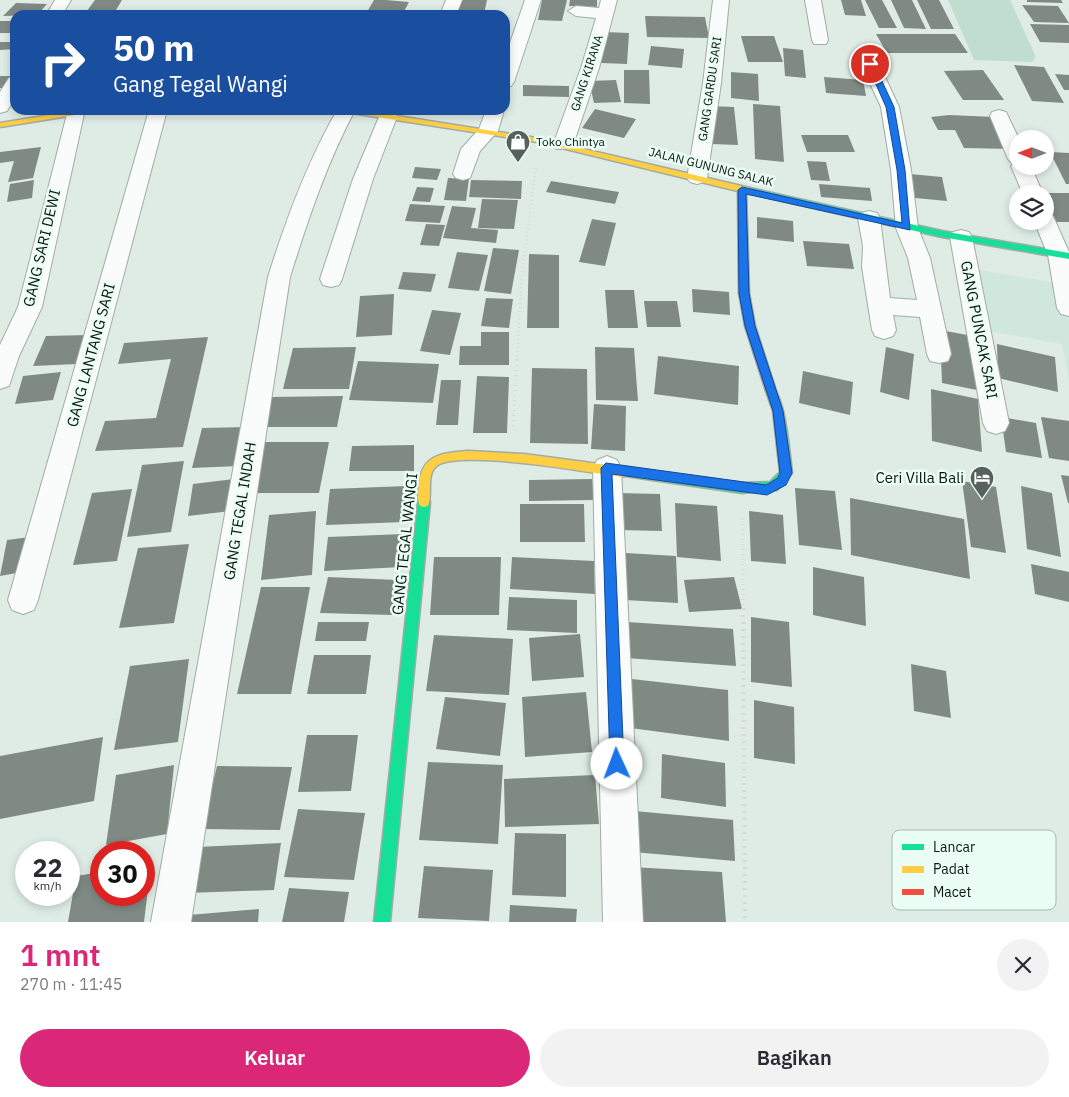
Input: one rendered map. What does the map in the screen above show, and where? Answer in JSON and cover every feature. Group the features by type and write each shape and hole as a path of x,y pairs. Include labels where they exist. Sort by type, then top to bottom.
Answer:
{"street":[{"path":"510,67 533,0"},
{"name":"GANG GARDU SARI","path":"697,178 712,83 720,0"},
{"path":"813,0 820,40"},
{"path":"576,12 607,7"},
{"name":"GANG KIRANA","path":"563,145 607,7"},
{"path":"870,64 890,107 901,170 906,228 919,258 932,310 939,354"},
{"path":"0,107 10,90"},
{"path":"0,126 64,115"},
{"name":"GANG SARI DEWI","path":"0,379 7,356 30,307 86,115"},
{"name":"GANG LANTANG SARI","path":"24,600 157,115"},
{"name":"GANG TEGAL INDAH","path":"171,922 279,276 301,204 325,146 342,115"},
{"path":"331,279 363,179 400,115"},
{"name":"JALAN GUNUNG SALAK","path":"400,115 563,145 742,190 906,228 1064,255"},
{"path":"463,174 471,149 488,131 493,115"},
{"path":"999,116 1009,139"},
{"name":"GANG TEGAL WANGI","path":"382,922 427,471 433,463 445,457 511,457 767,490 775,487 782,481 786,473 778,411 750,326 744,293 742,190"},
{"path":"869,218 874,246 873,267 884,330"},
{"path":"1050,230 1064,255 1069,308"},
{"name":"GANG PUNCAK SARI","path":"961,237 996,423"},
{"path":"881,305 932,310"},
{"path":"606,468 623,922"}],"path":[{"path":"511,457 522,272 540,141"},
{"path":"742,488 745,922"}],"shaded area":[{"path":"948,0 1010,0 1036,57 1032,62 974,60"},
{"path":"961,267 1069,285 1069,380 1062,344 966,327"}],"building":[{"path":"95,0 122,0 116,10 88,10"},
{"path":"374,0 409,2 405,10 368,10"},
{"path":"459,0 487,0 485,10 456,10"},
{"path":"542,0 567,0 562,21 538,20"},
{"path":"570,0 597,0 597,7 569,6"},
{"path":"841,0 861,0 866,16 845,15"},
{"path":"865,0 882,0 897,28 879,28"},
{"path":"891,0 912,0 926,29 904,28"},
{"path":"917,0 939,0 954,29 931,29"},
{"path":"1027,0 1061,0 1063,3 1027,2"},
{"path":"16,3 47,4 42,10 10,10 10,16 3,16"},
{"path":"1022,5 1058,6 1069,23 1034,22"},
{"path":"645,16 705,17 709,38 647,37"},
{"path":"0,21 10,21 10,33 0,33"},
{"path":"1030,24 1069,25 1069,43 1040,42"},
{"path":"604,32 629,33 627,64 601,63"},
{"path":"876,34 955,34 968,53 887,53"},
{"path":"741,36 774,36 783,62 748,62"},
{"path":"0,42 10,42 10,49 0,50"},
{"path":"651,46 684,49 682,68 648,65"},
{"path":"783,48 803,50 806,78 785,76"},
{"path":"1014,65 1044,67 1064,103 1032,101"},
{"path":"624,70 649,70 650,104 624,103"},
{"path":"983,70 1004,100 963,100 944,71"},
{"path":"731,72 758,74 759,101 731,98"},
{"path":"1055,74 1069,75 1069,90 1064,90"},
{"path":"0,76 10,76 10,83 7,88 0,88"},
{"path":"824,77 863,80 866,96 826,93"},
{"path":"616,80 621,102 594,103 589,81"},
{"path":"523,85 569,86 569,97 523,96"},
{"path":"753,104 780,106 784,162 755,159"},
{"path":"709,106 734,107 738,145 711,144"},
{"path":"595,109 636,119 624,138 582,128"},
{"path":"949,115 994,117 1009,144 1009,149 964,148 955,130 938,130 931,117"},
{"path":"801,135 848,135 855,152 807,152"},
{"path":"41,147 33,178 8,182 14,161 0,163 0,152"},
{"path":"1054,152 1069,153 1069,184 1066,184 1054,160"},
{"path":"807,161 826,162 830,181 811,180"},
{"path":"415,167 441,169 437,180 412,178"},
{"path":"910,174 942,177 947,201 915,198"},
{"path":"448,178 469,179 466,201 444,200"},
{"path":"34,180 32,198 7,202 10,184"},
{"path":"471,180 522,181 521,199 469,197"},
{"path":"551,181 619,192 615,204 546,192"},
{"path":"819,184 870,188 872,201 821,197"},
{"path":"417,187 434,188 430,202 412,201"},
{"path":"1054,193 1069,193 1069,222 1054,222"},
{"path":"482,199 518,200 514,229 478,228"},
{"path":"410,204 445,206 440,223 405,221"},
{"path":"452,206 476,208 471,228 498,230 496,243 443,238"},
{"path":"757,217 793,221 794,242 757,238"},
{"path":"592,219 616,223 605,266 579,262"},
{"path":"426,224 445,225 439,246 420,245"},
{"path":"803,241 849,244 854,269 807,266"},
{"path":"493,248 519,250 511,294 484,291"},
{"path":"457,252 488,255 479,291 448,288"},
{"path":"529,254 559,255 559,328 527,328"},
{"path":"403,272 436,274 431,292 398,289"},
{"path":"692,289 729,292 730,315 693,312"},
{"path":"605,290 634,290 638,328 608,328"},
{"path":"394,294 392,335 356,337 360,296"},
{"path":"486,298 513,299 509,328 481,326"},
{"path":"644,301 677,301 681,327 647,327"},
{"path":"432,310 461,313 450,355 420,351"},
{"path":"940,330 973,336 977,390 942,383"},
{"path":"481,332 509,332 509,365 459,365 460,346 481,346"},
{"path":"89,335 77,364 33,366 46,336"},
{"path":"208,337 183,447 95,451 105,421 156,418 171,359 118,364 124,343"},
{"path":"997,344 1055,357 1058,392 998,378"},
{"path":"356,347 349,389 283,389 293,348"},
{"path":"595,347 634,348 638,401 596,400"},
{"path":"886,347 914,354 909,400 880,392"},
{"path":"658,356 739,366 738,405 654,394"},
{"path":"358,361 439,364 433,403 349,400"},
{"path":"532,368 587,369 588,444 530,443"},
{"path":"803,371 853,382 850,415 799,403"},
{"path":"61,372 53,400 15,404 23,376"},
{"path":"477,376 509,377 507,433 473,433"},
{"path":"441,380 461,380 458,425 436,425"},
{"path":"931,389 978,399 982,452 932,441"},
{"path":"343,396 337,427 264,427 271,397"},
{"path":"594,404 626,406 625,451 591,449"},
{"path":"1001,417 1036,423 1042,458 1006,452"},
{"path":"1041,417 1069,421 1069,461 1049,458"},
{"path":"247,427 238,466 192,468 202,428"},
{"path":"262,442 329,442 319,493 250,493"},
{"path":"414,445 414,471 349,471 352,446"},
{"path":"184,461 171,532 127,537 142,465"},
{"path":"1061,475 1069,476 1069,503 1068,503"},
{"path":"234,479 231,511 188,516 193,484"},
{"path":"592,479 594,500 529,501 529,480"},
{"path":"962,481 996,487 1006,553 971,547"},
{"path":"406,486 404,522 326,525 330,489"},
{"path":"1021,486 1052,493 1061,557 1027,549"},
{"path":"795,488 835,491 842,550 799,545"},
{"path":"132,489 117,561 73,565 92,493"},
{"path":"617,493 660,494 662,531 619,530"},
{"path":"850,498 964,519 970,579 851,555"},
{"path":"675,503 717,506 721,561 677,557"},
{"path":"520,504 584,504 585,542 520,542"},
{"path":"316,511 312,575 261,580 269,515"},
{"path":"749,511 783,515 786,564 751,561"},
{"path":"404,534 402,567 324,571 328,537"},
{"path":"30,537 22,572 0,576 7,540"},
{"path":"189,544 174,623 119,628 138,548"},
{"path":"626,553 676,556 678,603 625,600"},
{"path":"434,557 501,557 499,615 430,615"},
{"path":"512,557 594,561 595,594 510,589"},
{"path":"1031,564 1069,572 1069,602 1035,594"},
{"path":"813,567 864,577 866,626 813,615"},
{"path":"328,577 397,580 392,615 320,613"},
{"path":"734,577 742,609 689,612 684,580"},
{"path":"261,587 310,587 291,694 237,694"},
{"path":"509,597 577,600 577,633 507,630"},
{"path":"751,617 789,622 792,687 751,682"},
{"path":"318,622 369,622 366,641 315,641"},
{"path":"627,622 733,629 736,666 626,658"},
{"path":"580,634 584,677 532,681 529,638"},
{"path":"434,635 513,639 509,695 426,691"},
{"path":"314,655 371,655 366,694 307,694"},
{"path":"189,659 178,742 114,750 130,666"},
{"path":"911,664 946,671 951,718 914,711"},
{"path":"632,679 728,690 729,741 630,728"},
{"path":"586,692 592,752 525,757 522,697"},
{"path":"445,697 506,703 500,756 436,749"},
{"path":"754,700 794,707 795,764 754,758"},
{"path":"307,735 358,735 351,791 298,792"},
{"path":"103,737 94,801 0,819 0,756"},
{"path":"662,754 725,763 726,807 661,798"},
{"path":"428,762 503,765 498,844 419,840"},
{"path":"174,765 167,834 128,841 107,841 116,775"},
{"path":"217,766 292,767 280,830 202,829"},
{"path":"595,775 599,824 505,827 504,779"},
{"path":"298,809 365,813 354,880 284,877"},
{"path":"634,811 733,820 735,861 633,852"},
{"path":"515,833 566,834 566,897 512,895"},
{"path":"281,843 274,890 187,893 197,847"},
{"path":"424,866 493,870 489,921 418,918"},
{"path":"630,867 722,872 726,922 631,922"},
{"path":"90,874 90,906 146,906 144,922 68,922 71,906 80,906 80,875"},
{"path":"289,888 349,892 344,922 282,922"},
{"path":"510,905 577,909 576,922 509,922"},
{"path":"259,909 258,922 188,922 189,915"}],"traffic: fast":[{"path":"750,191 942,234 1069,256"},
{"path":"622,472 742,488 773,487 786,473 778,411 771,391"},
{"path":"382,922 424,502"}],"traffic: slow":[{"path":"0,125 63,115"},
{"path":"377,115 537,140 750,191"},
{"path":"424,502 425,480 430,466 434,462 448,457 495,456 622,472"}],"traffic: jam":[{"path":"742,190 744,293 750,326 771,391"}],"place":[{"name":"Toko Chintya","path":"518,163"},
{"name":"Ceri Villa Bali","path":"982,499"}],"route":[{"path":"617,764 606,468 767,490 775,487 782,481 786,473 778,411 750,326 744,293 742,190 906,228 901,170 890,107 870,64"}]}
